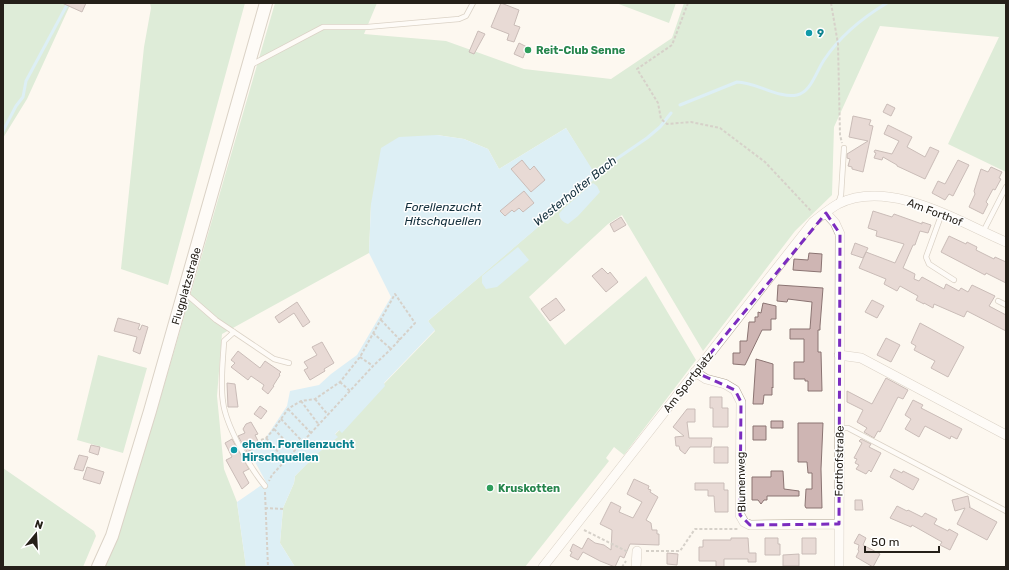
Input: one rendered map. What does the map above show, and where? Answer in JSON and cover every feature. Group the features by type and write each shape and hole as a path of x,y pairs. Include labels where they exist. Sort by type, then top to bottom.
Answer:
{"street":[{"name":"Flugplatzstraße","path":"98,567 112,536 150,411 266,3"},
{"name":"Am Forthof","path":"838,204 863,196 890,197 917,203 1006,242"},
{"name":"Am Sportplatz","path":"543,567 808,228 838,204"},
{"name":"Forthofstraße","path":"822,216 835,223 840,234 839,567"},
{"path":"840,355 861,358 1006,436"},
{"name":"Blumenweg","path":"695,372 706,379 725,384 734,390 740,402 740,515 744,522 750,525 839,524"},
{"path":"634,552 636,567"}],"lane":[{"path":"248,66 323,27 367,28 459,18 466,16 473,3"},
{"path":"838,204 841,195 844,148"},
{"path":"983,232 1006,187"},
{"path":"942,213 926,257 929,264 954,280"},
{"path":"184,291 216,320 274,359 289,363"},
{"path":"998,301 1006,306"},
{"path":"234,332 224,341 222,371 223,403 231,430 254,473 265,486"},
{"path":"840,428 848,428 1006,511"}],"path":[{"path":"688,3 672,45 637,69 658,103 661,119 667,124 691,122 720,128 765,162 822,216"},
{"path":"831,3 838,44 840,135"},
{"path":"261,440 266,438 274,429 288,409 301,402 315,399 340,382 360,357 395,294 415,323 319,424 272,476 265,486 268,567"},
{"path":"381,320 400,340"},
{"path":"373,333 391,349"},
{"path":"360,357 373,366"},
{"path":"340,382 350,391"},
{"path":"315,399 328,415"},
{"path":"301,402 319,424"},
{"path":"288,409 311,433"},
{"path":"282,419 303,442"},
{"path":"274,429 295,451"},
{"path":"266,438 286,461"},
{"path":"265,508 284,509"},
{"path":"576,526 634,552 680,551 696,529 738,528 744,522"}],"highlighted area":[{"path":"826,213 840,234 839,524 750,525 740,515 741,402 735,390 695,372"}],"green space":[{"path":"3,3 71,3 27,99 3,138"},
{"path":"150,3 245,3 168,285 121,269 144,47 151,8"},
{"path":"275,3 377,3 364,34 446,41 524,69 611,79 672,38 684,3 1006,3 1006,172 948,144 999,37 880,26 834,127 832,195 795,231 703,351 622,215 608,224 529,297 565,345 646,276 696,360 624,455 614,447 606,458 609,461 525,567 295,567 280,543 283,508 294,483 295,476 435,331 428,321 596,177 566,128 499,169 488,149 464,139 437,135 371,204 369,253 222,334 217,396 224,469 237,502 246,567 105,567 118,537 157,410"},
{"path":"616,3 676,3 669,23"},
{"path":"98,355 147,368 123,453 77,440"},
{"path":"3,468 94,531 96,536 83,567 3,567"}],"water":[{"name":"Forellenzucht Hitschquellen","path":"566,128 597,177 428,321 435,330 384,383 385,386 342,433 339,430 335,434 338,437 317,454 295,476 294,483 283,508 280,543 295,567 246,567 237,502 266,482 249,451 261,445 287,406 290,391 319,385 357,355 391,297 369,253 371,204 381,148 399,137 437,135 464,139 488,149 499,169"},
{"path":"593,183 597,186 600,192 578,216 568,224 563,222 559,214"},
{"path":"518,247 529,260 497,287 486,289 482,283 482,276"}],"building":[{"path":"62,3 86,3 82,12"},
{"path":"501,3 519,10 514,25 520,27 514,42 507,40 509,34 491,27"},
{"path":"478,31 485,34 474,54 469,52"},
{"path":"519,43 527,47 523,58 514,54"},
{"path":"887,104 895,108 891,116 883,112"},
{"path":"853,116 871,120 869,125 873,126 863,172 852,169 852,167 848,166 850,159 847,158 847,154 868,141 849,137"},
{"path":"888,125 912,137 907,147 925,157 930,147 939,151 925,179 897,166 883,157 882,160 874,158 876,153 874,152 875,150 892,154 899,141 884,134"},
{"path":"522,160 530,170 534,166 545,180 531,192 511,169"},
{"path":"958,160 969,165 953,196 949,194 945,200 932,193 938,181 945,184"},
{"path":"991,167 1002,172 999,178 1001,179 995,190 993,189 986,202 988,204 983,214 969,207 975,194 974,191 981,169 988,172"},
{"path":"524,191 534,203 523,212 519,208 514,212 512,210 505,216 500,211"},
{"path":"873,211 892,217 894,214 922,224 922,222 931,225 928,233 920,231 915,245 913,245 903,268 915,274 914,279 919,281 922,277 944,289 946,284 959,291 961,288 968,292 972,285 995,296 989,306 1006,315 1006,331 967,311 964,317 934,304 933,308 916,300 918,296 900,286 897,291 884,284 886,279 859,268 866,252 895,263 904,244 876,236 877,231 868,228"},
{"path":"621,217 626,225 614,232 610,224"},
{"path":"949,236 966,244 967,242 977,247 976,250 994,259 995,257 1006,262 1006,283 986,273 985,275 941,252"},
{"path":"855,243 868,248 863,258 851,254"},
{"path":"809,253 822,254 821,272 793,270 794,259 808,260"},
{"path":"602,268 608,274 610,272 618,282 606,292 592,276"},
{"path":"778,285 823,288 820,330 818,330 818,352 821,352 822,391 808,391 808,381 805,381 805,379 794,379 794,362 804,362 804,339 790,339 790,329 810,329 812,302 788,299 787,302 777,301"},
{"path":"556,298 565,310 550,321 541,309"},
{"path":"872,300 884,306 877,318 865,312"},
{"path":"297,302 310,322 303,327 294,313 279,323 275,317"},
{"path":"763,303 776,306 776,319 771,319 771,330 762,330 745,365 733,364 733,353 740,353 740,341 747,341 749,322 755,322 755,317 758,317 758,312 761,313"},
{"path":"118,318 140,324 138,329 140,330 142,325 148,327 140,354 133,351 137,337 114,331"},
{"path":"920,323 964,347 948,377 931,368 935,361 914,350 916,346 911,343"},
{"path":"886,338 900,345 891,362 877,355"},
{"path":"322,342 334,363 324,369 325,371 310,380 304,370 308,368 304,362 317,355 312,347"},
{"path":"238,351 260,368 265,361 281,372 268,394 262,389 264,385 251,376 248,380 231,367 235,363 231,360"},
{"path":"756,359 773,364 772,395 764,395 763,404 753,404"},
{"path":"886,378 908,390 903,399 898,397 880,432 878,431 874,438 864,432 867,428 857,422 863,410 847,402 847,391 872,404"},
{"path":"227,383 235,384 238,407 228,407"},
{"path":"710,397 722,397 722,408 728,408 728,427 713,427 713,408 710,408"},
{"path":"913,400 923,405 921,408 962,429 957,439 951,436 950,439 925,426 919,437 905,429 911,419 905,415"},
{"path":"260,406 267,411 261,419 254,414"},
{"path":"687,409 695,409 695,422 687,422 689,438 712,438 711,447 690,447 685,454 680,450 679,446 676,446 675,437 684,436 673,427"},
{"path":"771,421 783,421 783,428 771,428"},
{"path":"251,422 258,434 255,435 260,445 247,452 238,436 245,433 243,429 246,424"},
{"path":"798,423 823,423 821,469 822,508 806,508 805,506 806,489 812,489 812,473 808,473 807,462 798,462"},
{"path":"753,426 766,426 766,440 753,440"},
{"path":"232,439 249,469 243,472 249,483 242,489 226,460 232,457 225,443"},
{"path":"861,439 871,444 869,447 881,453 871,472 869,470 866,474 856,469 859,465 855,463 857,459 854,458 862,443 859,441"},
{"path":"91,445 100,447 98,455 89,452"},
{"path":"714,447 728,447 728,463 714,463"},
{"path":"79,455 88,457 83,471 74,469"},
{"path":"87,467 104,472 100,484 83,479"},
{"path":"894,469 902,473 903,471 919,479 913,490 890,477"},
{"path":"771,471 783,471 784,489 799,491 799,496 767,496 767,500 764,500 761,504 758,500 752,500 752,477 771,477"},
{"path":"634,479 649,486 648,489 651,490 650,492 658,497 646,520 651,523 652,530 657,530 657,534 659,534 659,545 630,544 624,558 620,556 615,567 583,552 578,560 570,556 572,552 570,551 573,544 582,549 588,538 611,550 612,530 600,524 611,502 621,507 619,512 633,518 642,502 627,494"},
{"path":"695,483 724,483 724,490 728,490 728,512 715,512 714,496 708,496 708,490 695,490"},
{"path":"968,496 969,507 997,522 987,540 957,524 965,508 955,511 952,500"},
{"path":"855,500 862,500 863,510 855,510"},
{"path":"897,506 922,517 925,513 937,519 934,524 958,534 950,550 940,545 942,542 912,525 911,527 890,518"},
{"path":"859,534 866,538 863,545 880,554 873,567 856,557 859,551 859,545 854,543"},
{"path":"731,538 748,538 749,553 756,553 756,562 748,562 748,559 724,559 724,567 716,567 716,561 699,561 699,547 703,547 703,540 731,540"},
{"path":"765,538 778,538 778,544 780,544 780,555 765,555"},
{"path":"802,538 816,538 816,554 802,554"},
{"path":"667,553 678,554 677,565 667,564"},
{"path":"799,554 799,566 783,566 783,555"}],"waterway":[{"path":"3,131 16,106 23,97 26,81 68,3"},
{"name":"Westerholter Bach","path":"680,105 737,82 783,95 790,96 802,93 810,86 824,60 844,35 860,21 887,3"},
{"name":"Westerholter Bach","path":"593,175 647,138 660,127 671,113"}],"place":[{"name":"9","path":"809,33"},
{"name":"Reit-Club Senne","path":"528,50"},
{"name":"ehem. Forellenzucht Hirschquellen","path":"234,450"},
{"name":"Kruskotten","path":"490,488"}]}
